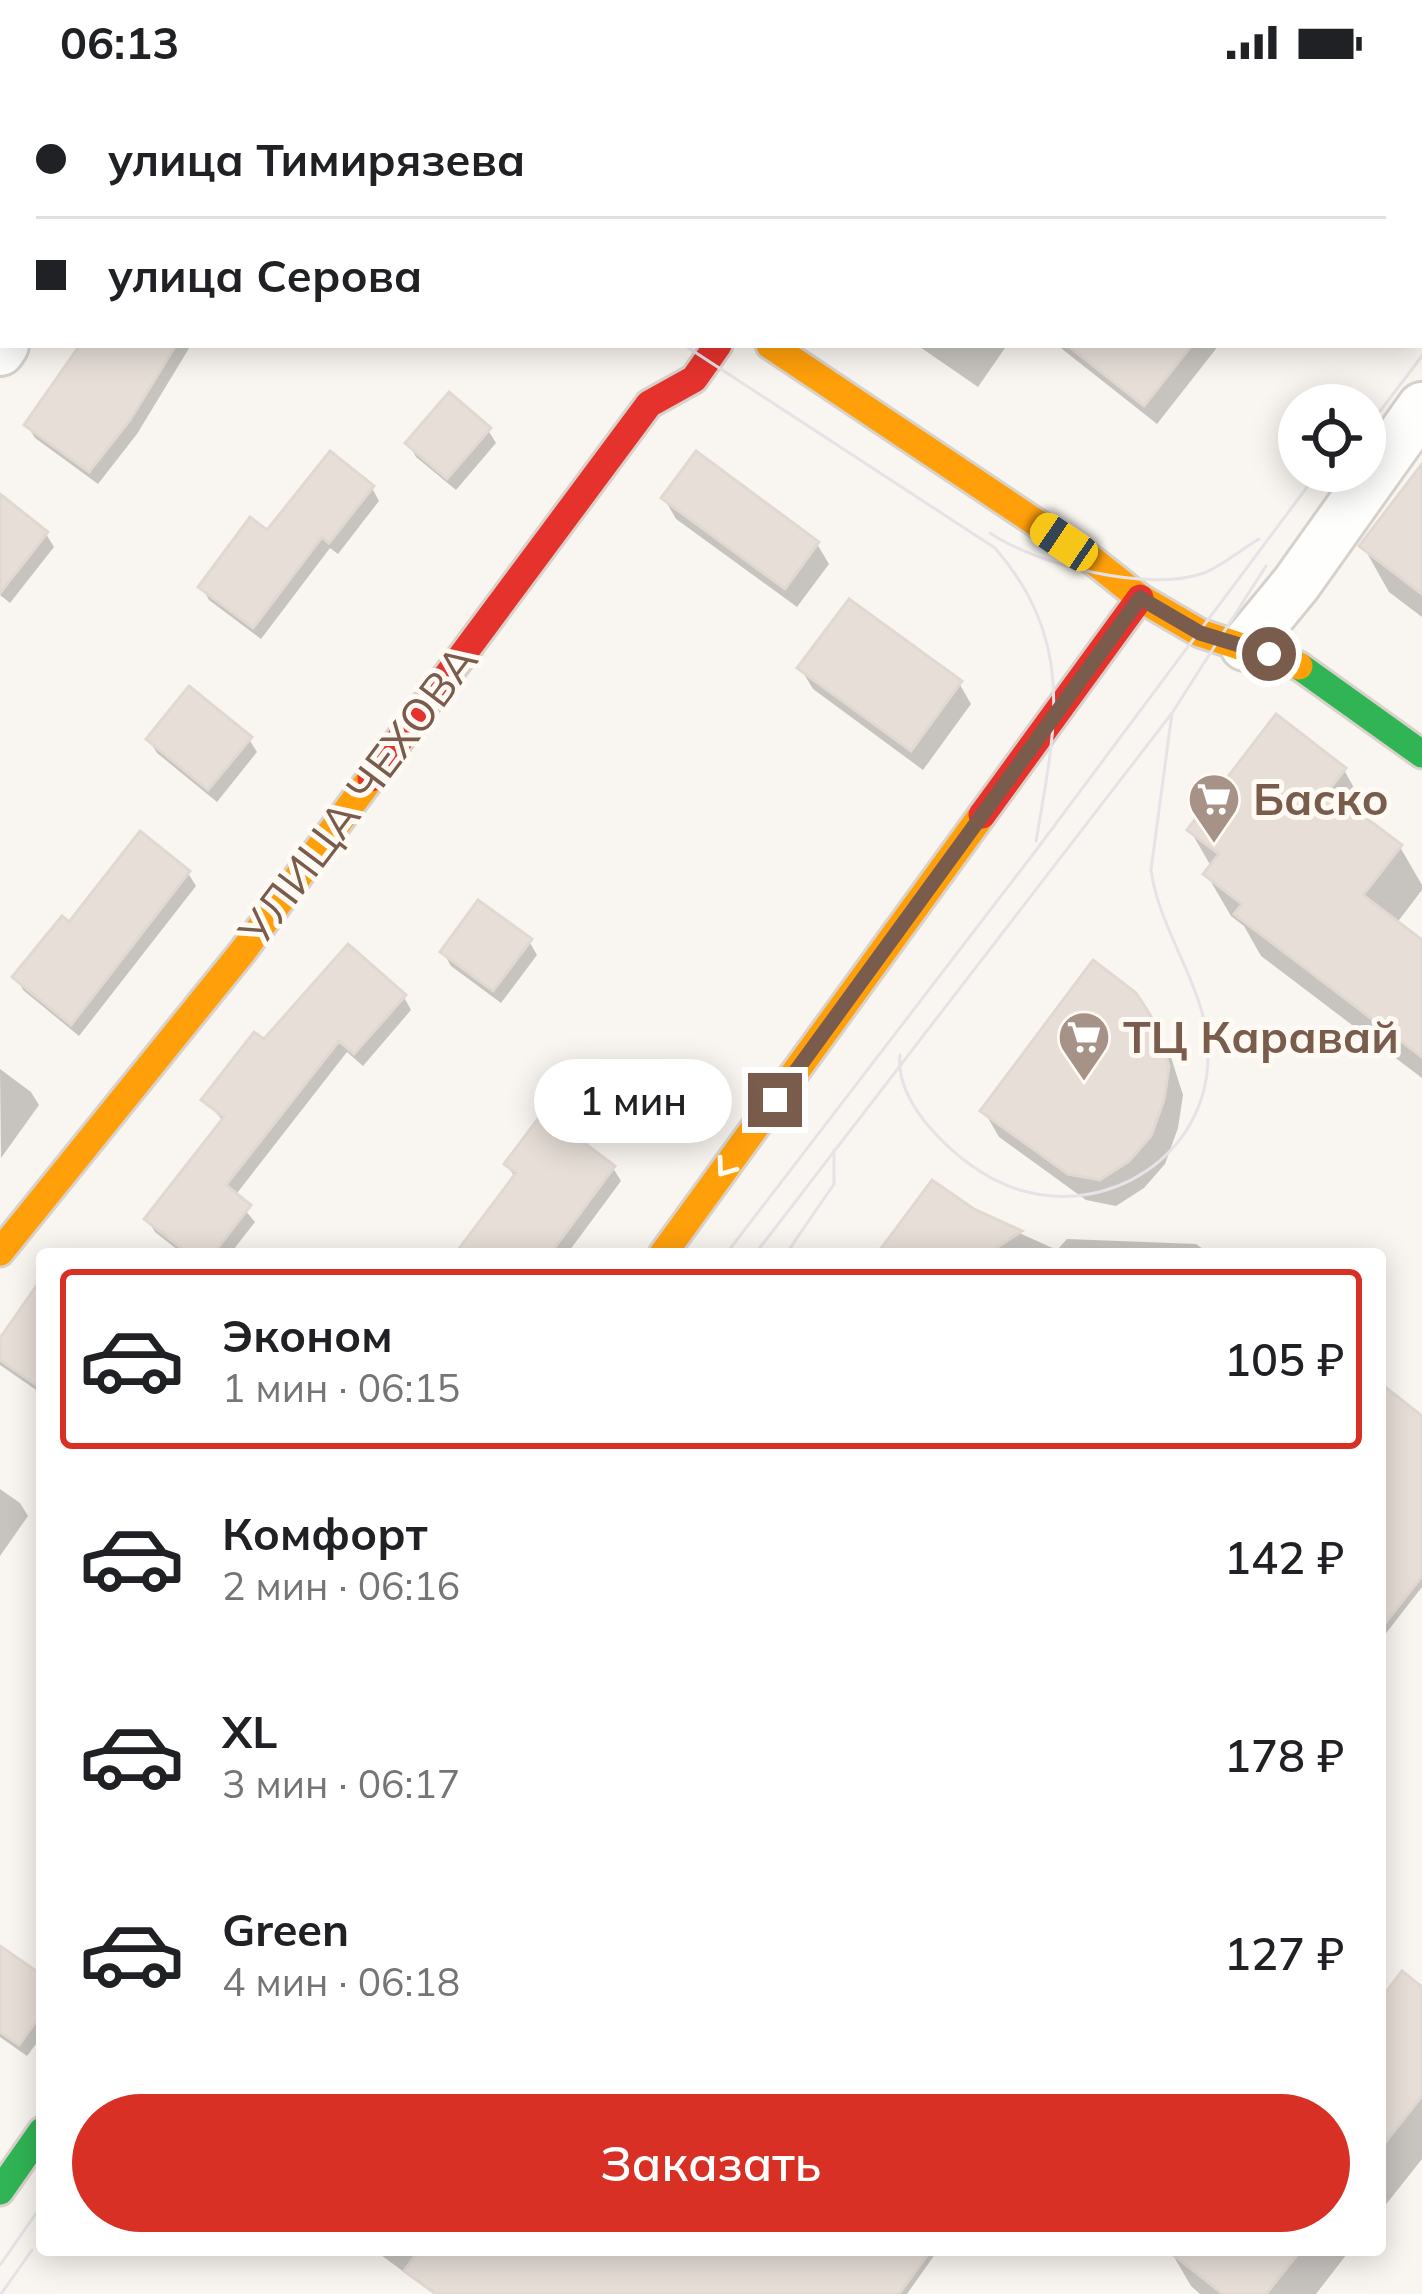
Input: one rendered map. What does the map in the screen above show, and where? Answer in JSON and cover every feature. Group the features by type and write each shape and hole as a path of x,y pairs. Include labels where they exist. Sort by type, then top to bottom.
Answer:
{"street":[{"name":"УЛИЦА ЧЕХОВА","path":"13,1246 243,951 649,404 694,379 716,348"},
{"path":"774,348 1095,562 1140,598 1200,633 1294,662 1422,754"},
{"path":"1245,646 1296,584 1422,407"},
{"path":"667,1248 1140,598"},
{"path":"0,2191 36,2140"}],"building":[{"path":"78,348 174,348 130,420 89,472 24,425"},
{"path":"1071,348 1190,348 1144,406"},
{"path":"449,392 491,428 447,479 405,443"},
{"path":"330,451 374,486 329,543 322,537 253,628 198,587 250,517 267,530"},
{"path":"696,451 819,542 785,589 661,498"},
{"path":"1422,464 1422,594 1359,546"},
{"path":"0,494 48,532 0,593"},
{"path":"849,599 962,681 911,751 797,668"},
{"path":"189,686 252,737 208,790 146,739"},
{"path":"1276,714 1346,768 1329,790 1402,845 1363,895 1422,940 1422,1057 1234,914 1242,904 1203,874 1219,854 1187,830"},
{"path":"140,831 190,871 71,1025 12,977 62,916 69,922"},
{"path":"478,900 532,939 493,991 440,952"},
{"path":"348,944 406,995 354,1054 339,1041 226,1185 251,1205 218,1248 181,1248 144,1219 224,1117 201,1100 254,1032 264,1039"},
{"name":"ТЦ Каравай","path":"1093,960 1136,993 1156,1024 1169,1066 1164,1100 1151,1136 1129,1161 1100,1180 1068,1174 980,1111"},
{"path":"543,1112 615,1166 554,1248 460,1248 516,1173 504,1164"},
{"path":"932,1180 974,1209 1022,1231 996,1248 881,1248"},
{"path":"36,1287 36,1385 0,1360 0,1338"},
{"path":"1386,1388 1422,1416 1422,1576 1386,1622"},
{"path":"0,1946 36,1971 36,2021 19,2045 0,2032"},
{"path":"1402,1971 1422,1987 1422,2096 1386,2141 1386,1992"},
{"path":"415,2256 927,2256 899,2294 436,2294 404,2271"},
{"path":"1175,2256 1296,2256 1266,2294 1223,2294"}],"tram line":[{"path":"689,348 995,548 1021,583 1039,618 1053,688 1049,761 1036,841"},
{"path":"1386,403 1422,356"},
{"path":"731,1248 1303,492"},
{"path":"990,533 1064,565 1154,580 1204,573 1259,539"},
{"path":"760,1248 1172,713 1266,566"},
{"path":"900,1055 908,1095 931,1129 971,1165 1007,1186 1054,1196 1087,1194 1118,1186 1147,1171 1171,1150 1203,1094 1208,1060 1202,1011 1164,918 1151,870 1172,713"},
{"path":"790,1248 834,1184 834,1150"},
{"path":"0,2265 36,2214"},
{"path":"1,2294 32,2250"}],"traffic: fast":[{"path":"1299,666 1422,754"},
{"path":"0,2191 36,2140"}],"traffic: slow":[{"path":"774,348 1095,562 1140,598 1200,633 1299,666"},
{"path":"0,1252 243,951 371,778"},
{"path":"667,1248 982,815"}],"traffic: jam":[{"path":"371,778 649,404 694,379 716,348"},
{"path":"982,815 1140,598"}],"place":[{"name":"Баско","path":"1214,845"},
{"name":"ТЦ Каравай","path":"1084,1083"}],"route":[{"path":"775,1100 1140,598 1200,633 1269,654"}]}
